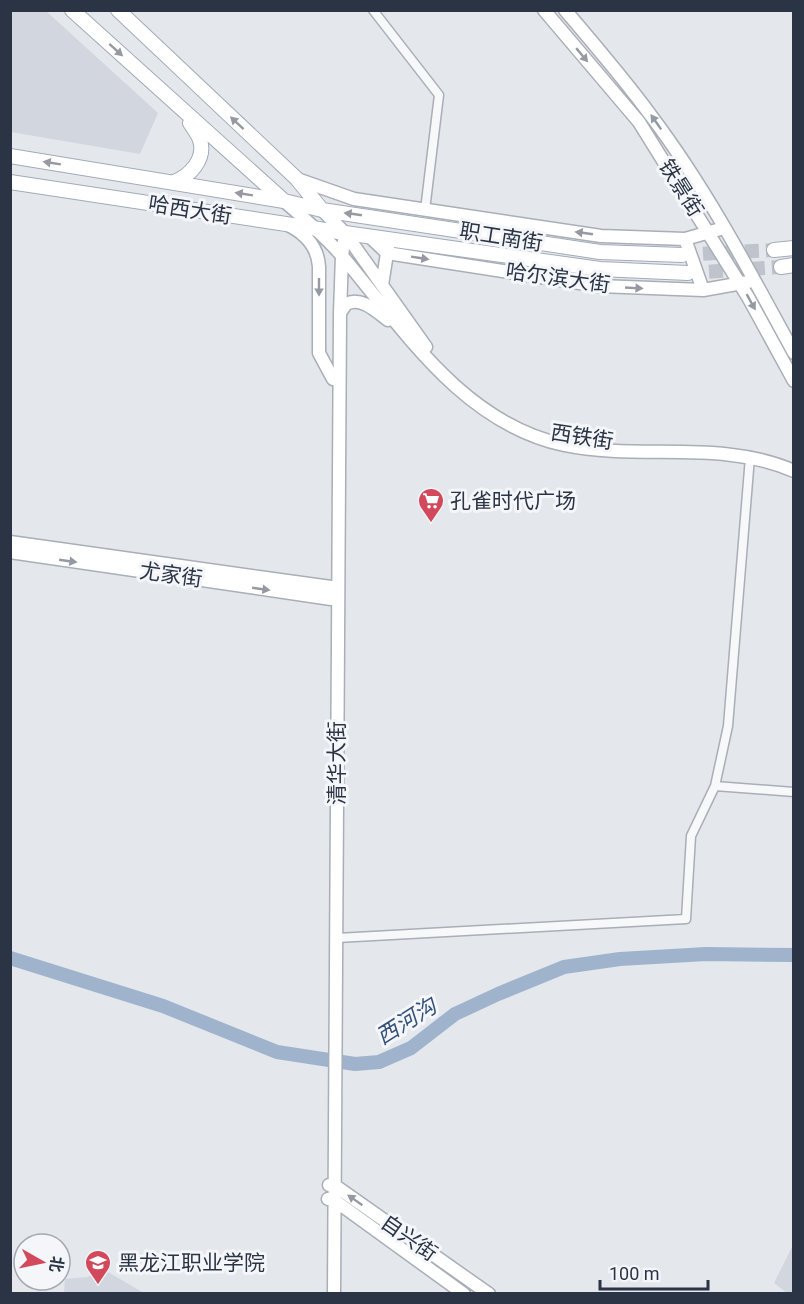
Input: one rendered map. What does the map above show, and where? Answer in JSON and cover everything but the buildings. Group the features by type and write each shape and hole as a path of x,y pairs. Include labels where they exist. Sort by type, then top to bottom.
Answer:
{"main road":[{"path":"72,10 316,228 405,329"},
{"path":"118,10 297,179 322,210 345,233 382,285 405,329"},
{"name":"铁景街","path":"544,10 639,122 740,283 794,381"},
{"name":"铁景街","path":"565,10 652,117 724,228 794,353"},
{"path":"174,182 187,176 194,169 201,149 200,140 185,113"},
{"name":"哈西大街","path":"10,156 284,201 322,210"},
{"path":"297,179 354,199 601,236 685,239 724,228"},
{"name":"哈西大街","path":"10,182 369,236"},
{"name":"职工南街","path":"322,210 600,252 681,255"},
{"path":"284,224 304,235 314,246 317,255 319,353 333,379"},
{"name":"清华大街","path":"334,1293 331,1200 334,993 331,593 333,379 338,252 345,233"},
{"name":"职工南街","path":"369,236 388,246 600,269 688,273"},
{"path":"685,239 703,290"},
{"path":"382,285 388,246"},
{"name":"哈尔滨大街","path":"388,246 599,286 703,290 754,280"},
{"path":"774,250 794,248"},
{"name":"清华大街","path":"334,993 337,938 340,313 338,252"},
{"path":"340,313 346,304 357,301 405,329"},
{"name":"西铁街","path":"405,329 463,393 497,418 525,432 564,445 590,449 713,453 771,462 794,471"},
{"name":"西铁街","path":"405,329 463,384 507,416 560,437 585,441 728,446 774,456 794,464"},
{"name":"尤家街","path":"10,542 331,593"},
{"name":"尤家街","path":"10,552 331,593"},
{"name":"自兴街","path":"331,1185 489,1293"},
{"name":"清华大街","path":"327,1293 331,1200"},
{"name":"自兴街","path":"331,1200 464,1293"}],"street":[{"path":"373,10 440,95 425,210"},
{"path":"337,938 686,919 691,836 715,786 728,726 750,458"},
{"path":"715,786 794,792"}],"shaded area":[{"path":"10,11 46,11 158,113 140,154 11,132"},
{"path":"793,1245 793,1293 787,1293 774,1283"},
{"name":"黑龙江职业学院","path":"101,1268 144,1293 64,1293 72,1292 72,1278 88,1277"}],"waterway":[{"name":"西河沟","path":"10,958 163,1006 277,1052 355,1064 379,1062 411,1048 455,1014 564,967 620,959 706,954 794,955"}],"tunnel":[{"path":"682,255 774,250"},
{"path":"688,273 781,267"}],"place":[{"name":"孔雀时代广场","path":"431,524"},
{"name":"黑龙江职业学院","path":"98,1286"}]}
